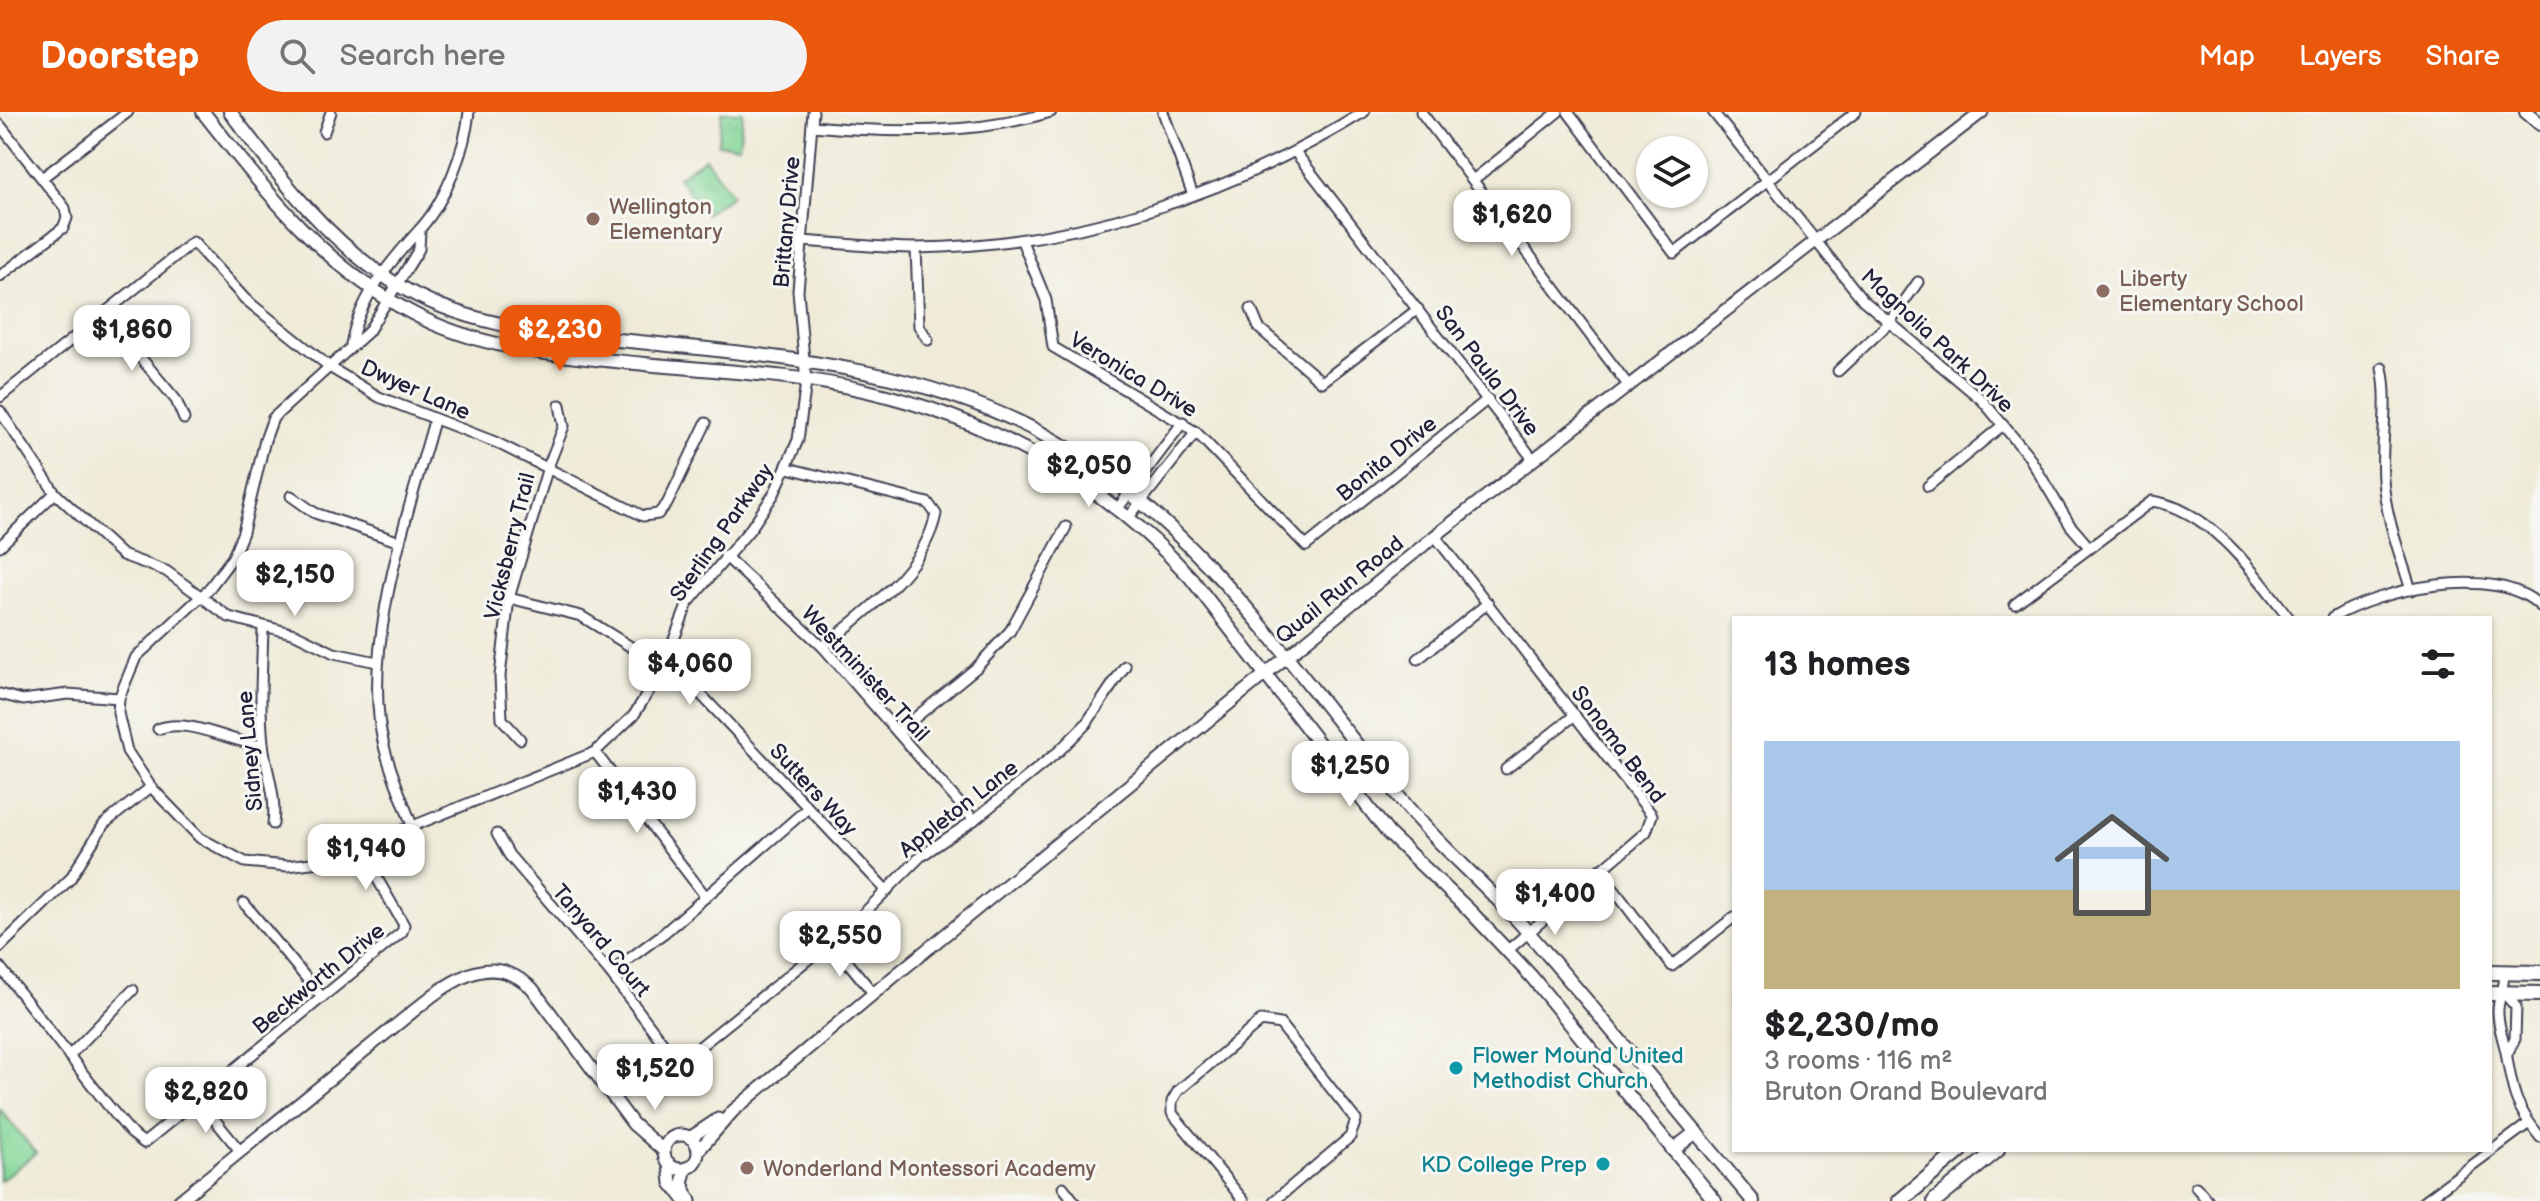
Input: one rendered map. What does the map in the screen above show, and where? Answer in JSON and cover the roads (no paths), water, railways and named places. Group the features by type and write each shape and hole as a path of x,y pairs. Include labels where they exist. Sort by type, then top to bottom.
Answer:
{"main road":[{"path":"203,112 306,236 373,289 433,323 523,349 864,390 921,405 992,432 1047,461 1118,508 1191,578 1388,833 1508,950 1715,1201"},
{"path":"230,112 292,192 337,239 396,284 439,304 524,330 803,361 900,380 964,399 1052,440 1135,497 1196,550 1411,811 1528,932 1753,1201"},
{"path":"2526,112 2540,124"},
{"path":"2497,972 2540,973"},
{"path":"2497,993 2540,994"},
{"path":"1673,1150 1696,1132"},
{"path":"1900,1201 1959,1152"},
{"path":"1935,1201 1995,1152"}],"street":[{"path":"42,178 128,112"},
{"path":"324,132 331,112"},
{"path":"420,230 460,157 469,112"},
{"name":"Brittany Drive","path":"806,382 798,306 813,112"},
{"path":"812,126 926,130 986,126 1051,112"},
{"path":"1163,112 1181,154 1193,195"},
{"path":"801,241 916,248 1022,241 1119,220 1193,195 1296,153 1364,112"},
{"path":"1421,112 1628,385"},
{"path":"1473,180 1558,112"},
{"path":"1568,112 1674,253 1856,112"},
{"name":"Magnolia Park Drive","path":"1713,112 1863,300 1982,400 2028,455 2070,525 2089,547"},
{"name":"Quail Run Road","path":"691,1137 733,1111 1435,536 1982,112"},
{"path":"0,125 65,208 67,218 63,228 0,276"},
{"name":"San Paula Drive","path":"1296,153 1533,459"},
{"name":"Sterling Parkway","path":"351,345 355,321 373,289 405,242 420,230"},
{"name":"Sterling Parkway","path":"420,230 419,249 368,332 273,418 243,532 233,557 203,595 136,657 119,698 118,713 127,751 151,787 200,838 245,862 287,866 327,861 595,752 634,715 663,668 688,603 751,528 788,468 805,410 806,382"},
{"name":"Veronica Drive","path":"1022,241 1046,300 1053,347 1196,432 1306,546"},
{"name":"Dwyer Lane","path":"104,314 193,242 245,299 331,368 379,397 434,421 495,442 643,516 658,514 679,483 706,423"},
{"path":"916,248 919,326 928,340"},
{"path":"1838,371 1889,323 1918,282"},
{"path":"1251,309 1259,328 1322,382 1418,309"},
{"path":"0,397 104,314 176,400 184,419"},
{"path":"2382,368 2387,391 2381,434 2383,483 2390,523 2411,590"},
{"name":"Bonita Drive","path":"1306,546 1488,399"},
{"name":"Vicksberry Trail","path":"520,739 502,719 500,676 509,598 548,467 564,426 560,405"},
{"path":"0,411 55,493 122,555 166,571 203,595 229,617 295,634 334,653 377,662"},
{"path":"413,828 383,745 377,662 400,542 434,421"},
{"path":"1129,517 1135,497 1183,422"},
{"path":"1928,486 2003,425"},
{"path":"1118,508 1135,497 1196,432"},
{"path":"788,468 819,473 928,503 936,514 912,565 894,586 823,647"},
{"path":"0,546 55,493"},
{"path":"291,496 315,513 400,542"},
{"path":"2015,604 2145,504 2172,504 2237,555 2287,616"},
{"path":"899,731 976,668 1010,631 1066,527"},
{"name":"Sonoma Bend","path":"1435,536 1652,815 1649,829 1508,950"},
{"name":"Westminister Trail","path":"725,556 823,647 974,820"},
{"path":"2336,616 2366,601 2411,590 2499,583 2527,593 2540,606"},
{"name":"Sutters Way","path":"509,598 581,616 691,684 887,891"},
{"path":"1418,659 1488,603"},
{"name":"Sidney Lane","path":"263,628 263,746 276,801 273,824"},
{"name":"Appleton Lane","path":"687,1057 831,942 921,856 974,820 1059,751 1086,724 1125,666"},
{"path":"0,694 23,700 68,694 119,698"},
{"path":"1506,769 1575,715"},
{"path":"158,729 174,723 236,743 263,746"},
{"path":"595,752 706,897"},
{"path":"0,947 70,879 104,824 151,787"},
{"path":"610,973 706,897 808,808"},
{"name":"Tanyard Court","path":"497,834 509,855 610,973 672,1055 687,1057"},
{"name":"Beckworth Drive","path":"69,1056 131,1133 144,1143 402,932 404,925 359,847"},
{"path":"1599,870 1672,966 1732,919"},
{"path":"244,903 322,997"},
{"path":"831,942 874,994"},
{"path":"0,967 69,1056 133,990"},
{"path":"179,1201 432,996 466,974 485,969 510,973 532,988 639,1130 678,1169 695,1162 699,1150 691,1137 678,1135 670,1139"},
{"path":"2497,972 2501,1043 2507,1054 2513,1093 2518,1109 2540,1137"},
{"path":"2497,993 2516,1007 2515,1039 2507,1054"},
{"path":"1244,1201 1172,1113 1172,1101 1178,1091 1261,1021 1280,1024 1356,1120 1350,1137 1274,1201"},
{"path":"198,1099 240,1151"},
{"name":"Quail Run Road","path":"699,1150 733,1111"},
{"path":"632,1118 670,1139"},
{"path":"2492,1150 2529,1123"},
{"path":"670,1139 667,1157 671,1183 688,1201"},
{"path":"2424,1201 2490,1152"},
{"path":"686,1168 682,1183 688,1201"},
{"path":"1063,1187 1074,1201"},
{"path":"2196,1187 2208,1201"}],"place":[{"name":"Wellington Elementary","path":"593,219"},
{"name":"Liberty Elementary School","path":"2103,291"},
{"name":"Flower Mound United Methodist Church","path":"1456,1068"},
{"name":"KD College Prep","path":"1603,1164"},
{"name":"Wonderland Montessori Academy","path":"747,1168"}]}
